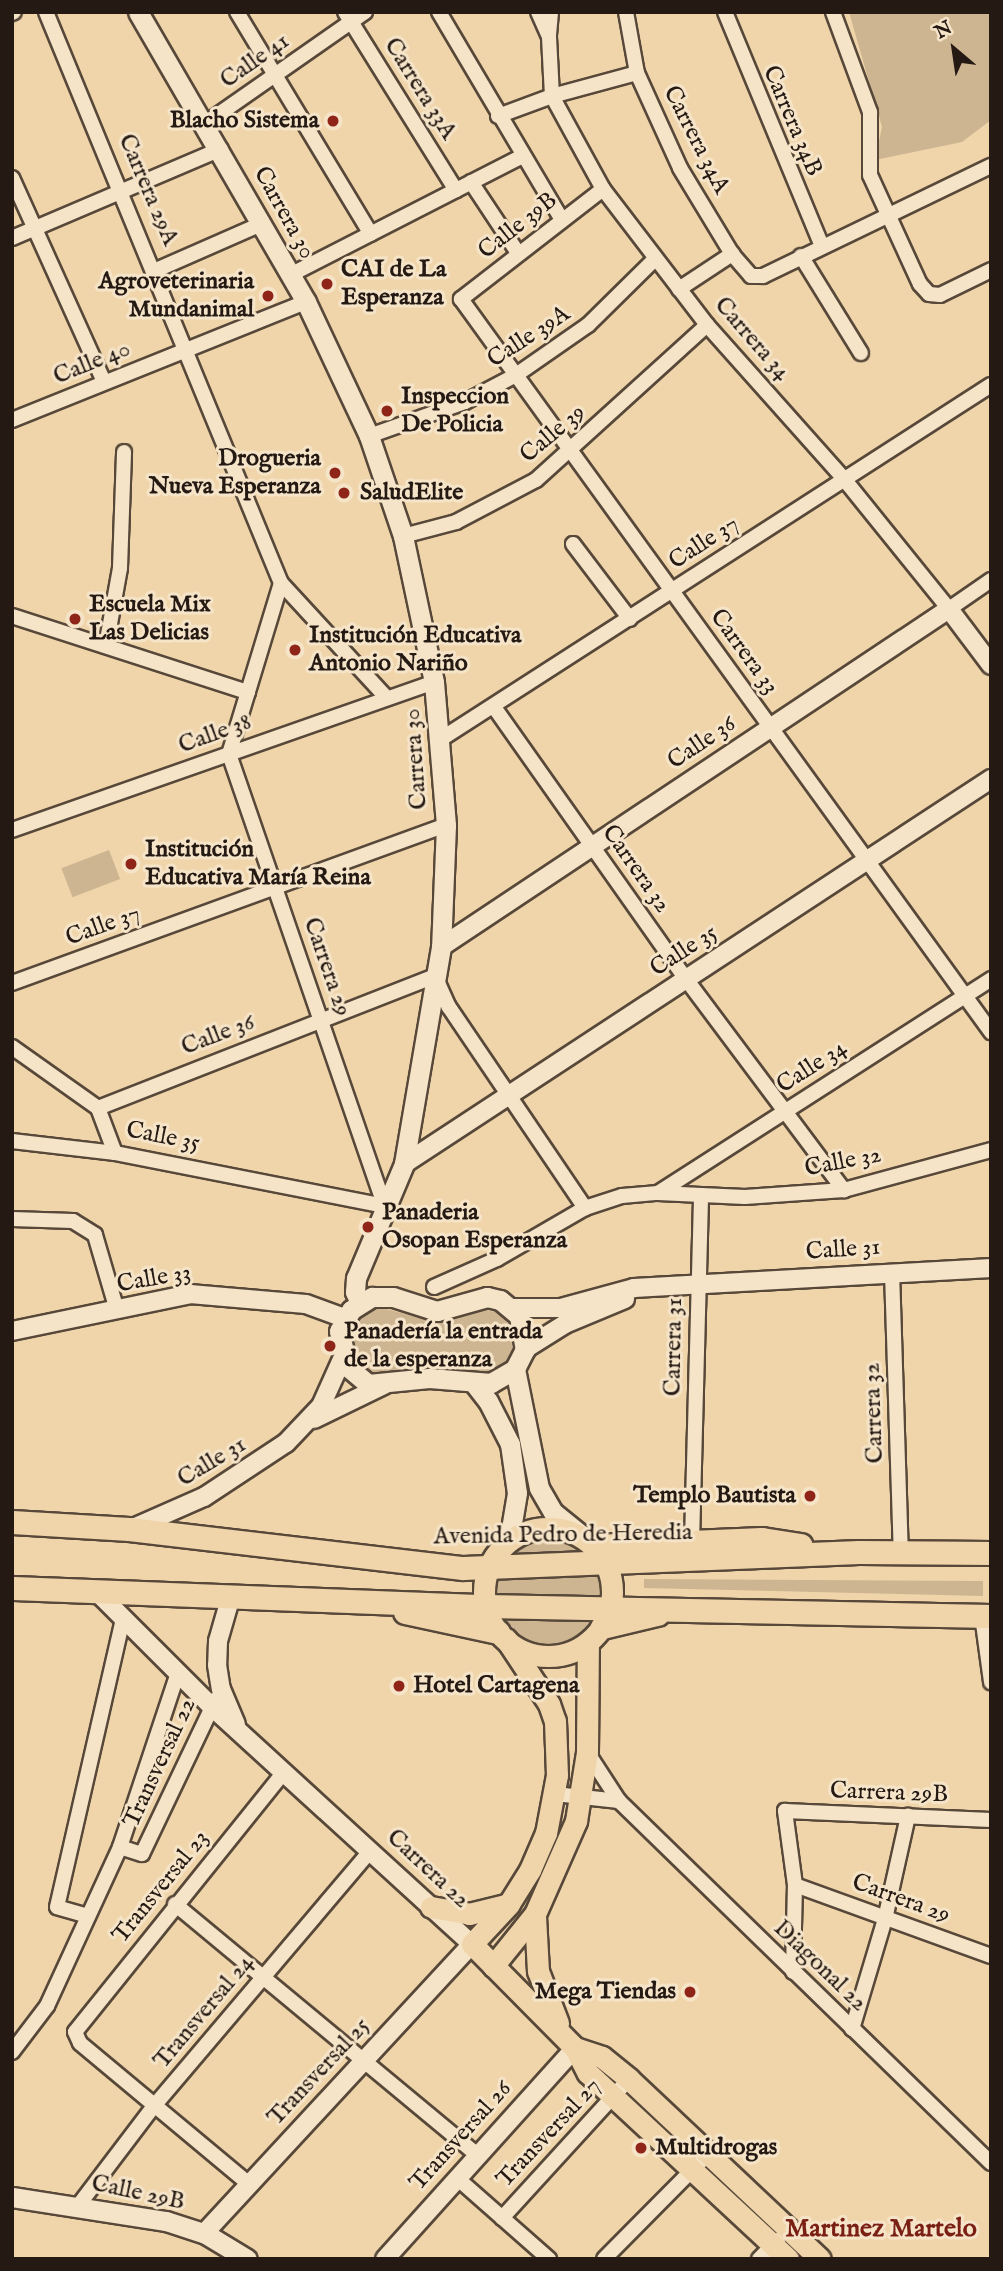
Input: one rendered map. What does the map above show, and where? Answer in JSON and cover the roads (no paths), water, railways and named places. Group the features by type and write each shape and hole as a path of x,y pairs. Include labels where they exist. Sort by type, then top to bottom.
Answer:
{"highway":[{"path":"12,1522 129,1529"},
{"name":"Avenida Pedro de Heredia","path":"129,1529 354,1556 499,1554 607,1565 859,1552 991,1553"},
{"path":"589,1542 762,1539 859,1552"},
{"path":"12,1588 99,1594 486,1606 611,1605 986,1616"},
{"path":"354,1601 502,1636"},
{"path":"595,1634 682,1607"}],"main road":[{"name":"Carrera 30","path":"138,12 206,123 306,302 369,436 403,536 434,682 441,738 446,825 441,947 404,1164 354,1285 360,1303"},
{"path":"383,1296 437,1311 487,1297 512,1308 524,1326 525,1349 515,1369 491,1383 429,1378 384,1385 361,1381 343,1357 339,1331 344,1318 360,1303 383,1296"},
{"path":"493,1966 536,1913 564,1857 582,1797 595,1634 611,1605 607,1565 589,1542 554,1512 538,1488 515,1369"},
{"path":"472,1382 488,1401 510,1444 517,1493 486,1606 502,1636 542,1690 555,1721 555,1794 546,1833 509,1904 472,1944"},
{"path":"499,1554 523,1533 554,1528 589,1542"},
{"path":"502,1636 532,1653 547,1656 569,1652 595,1634"},
{"path":"431,1907 469,1914 509,1904"},
{"path":"536,1913 541,1980 559,2024 575,2048"},
{"name":"Carrera 22","path":"472,1944 575,2048 602,2057 622,2087 701,2162 789,2229 820,2259"},
{"name":"Carrera 22","path":"701,2162 774,2254"},
{"name":"Calle 29B","path":"12,2197 166,2221 204,2233 247,2259"}],"street":[{"name":"Carrera 29A","path":"46,12 281,583"},
{"path":"237,12 371,234"},
{"name":"Calle 41","path":"206,123 275,75 348,17 365,12"},
{"path":"439,12 498,116 562,220"},
{"name":"Carrera 34","path":"538,12 549,37 552,96 603,189 707,325 844,479 991,665"},
{"path":"549,37 551,12"},
{"name":"Carrera 34A","path":"626,12 637,73 680,168 732,254 751,276 763,276 802,257"},
{"name":"Carrera 34B","path":"724,12 822,246"},
{"path":"833,12 870,112 870,175 885,216 929,294 958,288 991,270"},
{"name":"Carrera 33A","path":"348,17 456,190"},
{"path":"498,116 552,96 637,73"},
{"path":"12,238 221,149"},
{"path":"290,275 523,156"},
{"path":"861,353 802,257 991,166"},
{"path":"12,178 104,382"},
{"path":"471,182 518,253"},
{"name":"Calle 39B","path":"460,299 603,189"},
{"path":"154,271 261,223"},
{"path":"679,289 732,254"},
{"name":"Calle 39A","path":"369,436 466,402 516,375 588,325 655,259"},
{"name":"Carrera 33","path":"460,299 991,1032"},
{"name":"Calle 40","path":"12,420 306,302"},
{"name":"Calle 39","path":"403,536 456,522 497,503 570,451 707,325"},
{"name":"Calle 37","path":"441,738 494,707 991,385"},
{"path":"106,646 120,568 124,452"},
{"path":"573,544 630,619"},
{"name":"Calle 36","path":"441,947 991,580"},
{"path":"229,754 281,583"},
{"path":"281,583 386,697"},
{"path":"12,615 248,692"},
{"name":"Calle 38","path":"12,830 434,682"},
{"name":"Carrera 32","path":"494,707 685,979 844,1189"},
{"name":"Carrera 29","path":"229,754 385,1206"},
{"name":"Calle 35","path":"404,1164 991,779"},
{"name":"Calle 37","path":"12,983 446,825"},
{"path":"435,976 449,1007 585,1208"},
{"name":"Calle 36","path":"98,1108 435,976"},
{"name":"Calle 34","path":"658,1193 991,979"},
{"path":"12,1047 98,1108 115,1153"},
{"name":"Calle 35","path":"12,1141 115,1153 385,1206"},
{"name":"Calle 32","path":"701,1195 745,1197 844,1189 991,1150"},
{"path":"433,1287 497,1259 585,1208 622,1196 658,1193 701,1195"},
{"name":"Carrera 31","path":"692,1542 701,1195"},
{"path":"12,1219 73,1221 94,1234 117,1310"},
{"name":"Calle 31","path":"512,1308 561,1308 634,1288 991,1268"},
{"name":"Carrera 32","path":"892,1272 901,1552"},
{"name":"Calle 31","path":"525,1349 608,1304 698,1284"},
{"name":"Calle 33","path":"12,1331 190,1294 306,1304 344,1318"},
{"name":"Calle 31","path":"310,1421 343,1357"},
{"name":"Calle 31","path":"129,1529 232,1481 310,1421 384,1385"},
{"name":"Carrera 22","path":"99,1594 211,1706 472,1944"},
{"name":"Carrera 22","path":"231,1596 218,1641 221,1689 241,1733"},
{"path":"986,1616 991,1682"},
{"path":"88,1916 57,1907 123,1618"},
{"path":"120,1847 178,1673"},
{"name":"Transversal 22","path":"12,2052 47,2006 120,1847 142,1854 221,1689"},
{"name":"Diagonal 22","path":"587,1752 619,1801 991,2163"},
{"name":"Transversal 23","path":"154,2106 80,2043 75,2032 175,1904 284,1772"},
{"path":"555,1794 619,1801"},
{"name":"Carrera 29B","path":"795,1885 785,1811 991,1820"},
{"path":"852,2029 886,1919 908,1816"},
{"name":"Transversal 24","path":"78,2206 154,2106 370,1851"},
{"path":"793,1972 795,1885"},
{"name":"Carrera 29","path":"795,1885 991,1956"},
{"path":"175,1904 477,2155"},
{"name":"Transversal 25","path":"204,2233 472,1944"},
{"name":"Transversal 26","path":"385,2259 575,2048"},
{"name":"Transversal 27","path":"502,2218 622,2087"},
{"path":"154,2106 249,2184"},
{"path":"604,2259 701,2162"},
{"path":"457,2178 549,2259"},
{"path":"774,2254 789,2229"}],"place":[{"name":"Blacho Sistema","path":"333,121"},
{"name":"CAI de La Esperanza","path":"327,284"},
{"name":"Agroveterinaria Mundanimal","path":"268,296"},
{"name":"Inspeccion De Policia","path":"387,411"},
{"name":"Drogueria Nueva Esperanza","path":"335,473"},
{"name":"SaludElite","path":"344,493"},
{"name":"Escuela Mix Las Delicias","path":"75,619"},
{"name":"Institución Educativa Antonio Nariño","path":"295,650"},
{"name":"Institución Educativa María Reina","path":"131,864"},
{"name":"Panaderia Osopan Esperanza","path":"368,1227"},
{"name":"Panadería la entrada de la esperanza","path":"330,1346"},
{"name":"Templo Bautista","path":"810,1496"},
{"name":"Hotel Cartagena","path":"399,1686"},
{"name":"Mega Tiendas","path":"690,1992"},
{"name":"Multidrogas","path":"641,2148"}],"district":[{"name":"Martinez Martelo","path":"881,2229"}]}
